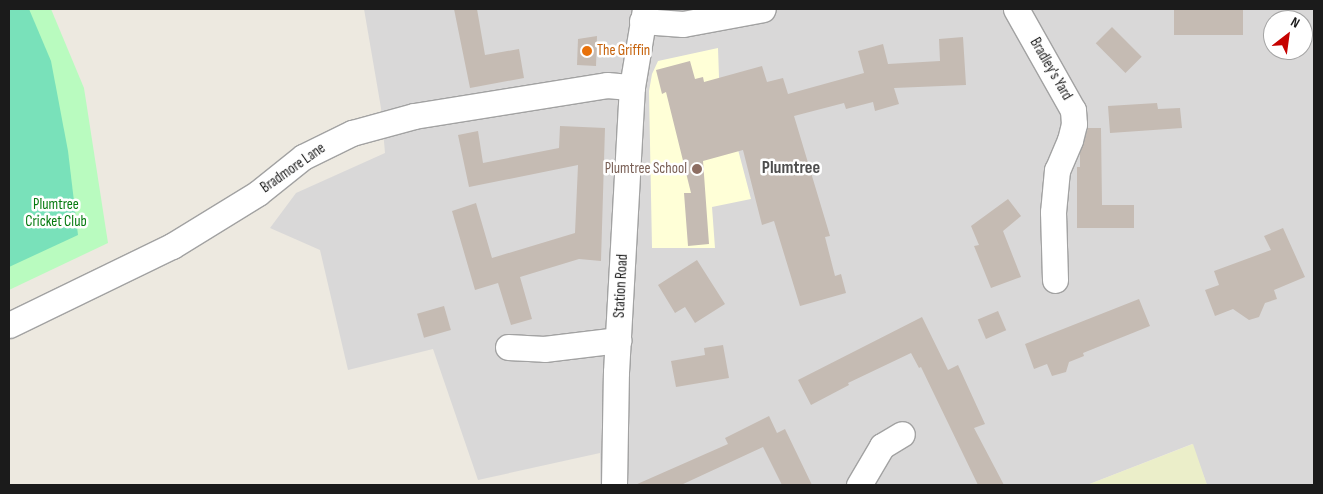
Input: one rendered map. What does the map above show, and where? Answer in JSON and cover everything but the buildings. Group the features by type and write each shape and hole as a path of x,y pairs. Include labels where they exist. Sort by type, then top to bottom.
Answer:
{"street":[{"path":"644,15 683,24 763,9"},
{"name":"Bradley's Yard","path":"1016,9 1073,110 1074,124 1070,140 1057,170 1053,212 1055,280"},
{"name":"Station Road","path":"614,485 618,340 632,87 644,15"},
{"name":"Bradmore Lane","path":"9,325 172,246 258,193 304,157 352,132 414,116 607,85 632,87"},
{"path":"508,347 544,349 618,340"},
{"path":"859,485 882,446 902,434"}],"shaded area":[{"path":"364,9 1314,9 1314,485 1207,485 1192,444 1087,485 600,485 600,453 478,480 433,349 348,370 320,250 270,228 296,193 385,153 381,108"},
{"name":"Plumtree School","path":"718,48 719,77 751,199 712,207 715,248 652,248 649,91 652,74 658,61"},
{"path":"1193,444 1207,485 1087,485"}],"green space":[{"name":"Plumtree Cricket Club","path":"9,9 51,9 84,88 108,243 9,290"},
{"name":"Plumtree Cricket Club","path":"9,9 29,9 51,61 68,151 78,235 9,267"}],"place":[{"name":"The Griffin","path":"587,51"},
{"name":"Plumtree School","path":"697,169"}],"district":[{"name":"Plumtree","path":"791,168"}]}
